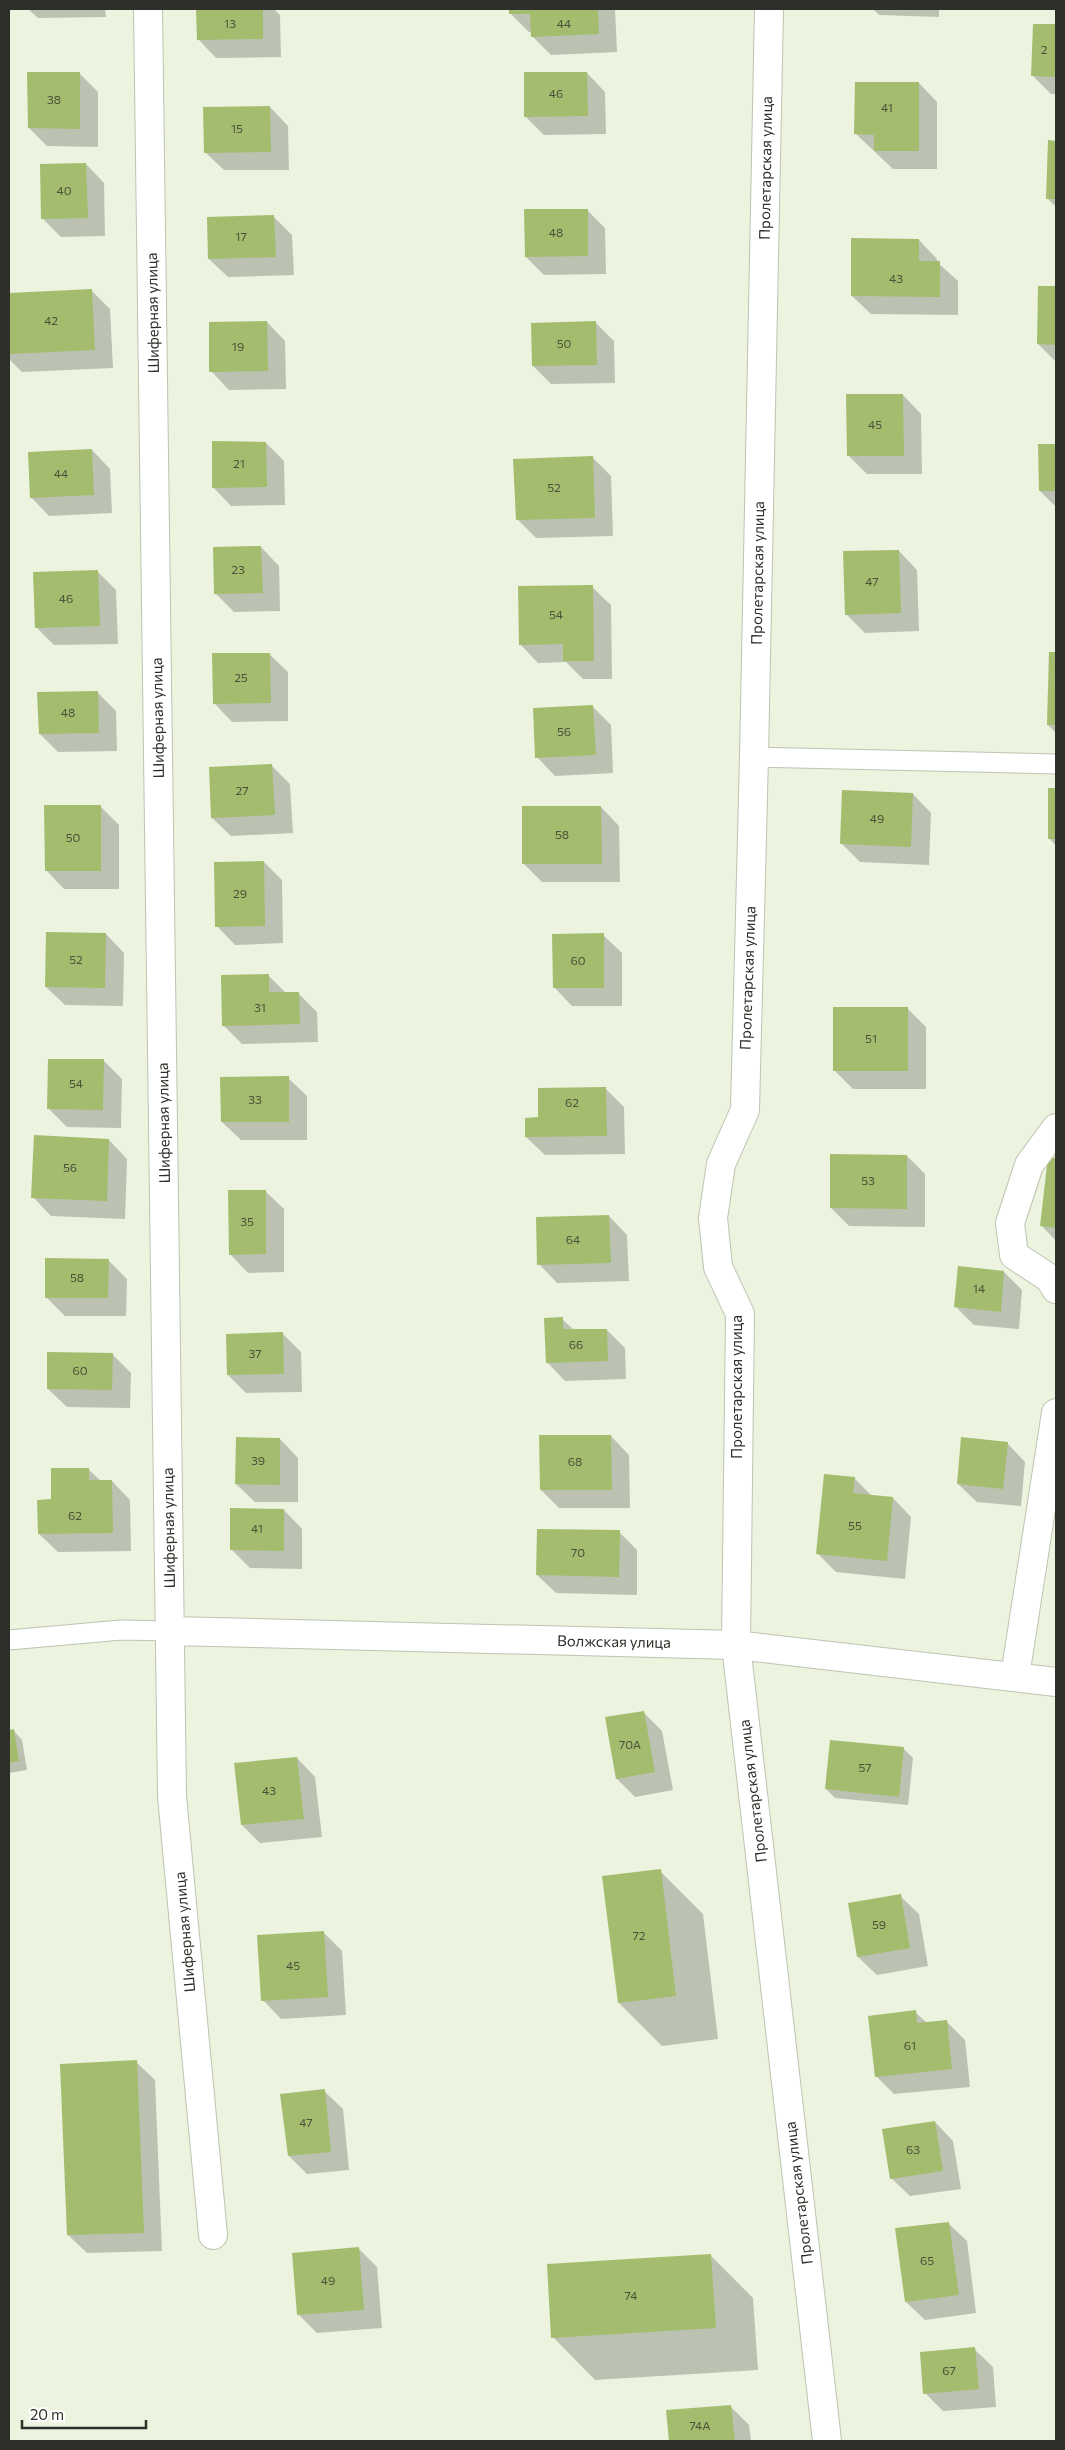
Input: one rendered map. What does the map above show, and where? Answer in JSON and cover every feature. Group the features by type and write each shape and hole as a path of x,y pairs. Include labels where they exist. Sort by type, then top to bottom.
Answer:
{"street":[{"name":"Шиферная улица","path":"148,9 172,1796 213,2234"},
{"name":"Пролетарская улица","path":"769,9 745,1110 721,1164 713,1218 718,1267 740,1314 736,1644 827,2441"},
{"path":"1056,1128 1029,1165 1010,1224 1014,1255 1049,1278 1056,1289"},
{"path":"1015,1676 1053,1461 1056,1413"},
{"name":"Волжская улица","path":"171,1631 736,1644 1056,1682"}],"lane":[{"path":"754,757 1056,764"},
{"path":"9,1640 121,1630 171,1631"}],"building":[{"path":"196,9 263,9 263,39 197,40"},
{"path":"509,9 598,9 599,34 531,37 530,14 509,14"},
{"path":"1033,24 1056,24 1056,77 1031,76"},
{"path":"27,72 80,72 80,129 28,128"},
{"path":"524,72 587,72 588,116 524,117"},
{"path":"855,82 919,82 919,151 874,151 874,135 854,134"},
{"path":"270,106 271,152 204,153 203,107"},
{"path":"1048,140 1056,141 1056,199 1046,199"},
{"path":"86,163 88,218 41,219 40,164"},
{"path":"524,209 588,209 588,256 525,257"},
{"path":"274,215 276,257 208,259 207,217"},
{"path":"851,238 919,239 919,261 940,261 940,297 851,296"},
{"path":"1038,286 1056,286 1056,345 1037,344"},
{"path":"92,289 95,350 9,354 9,293"},
{"path":"267,321 268,371 209,372 209,322"},
{"path":"596,321 597,365 532,366 531,323"},
{"path":"846,394 903,394 904,456 847,456"},
{"path":"212,441 266,442 267,487 212,488"},
{"path":"1038,444 1056,444 1056,491 1039,491"},
{"path":"92,449 94,495 30,498 28,452"},
{"path":"593,456 595,518 516,520 513,459"},
{"path":"261,546 263,593 214,594 213,547"},
{"path":"899,550 901,613 845,615 843,551"},
{"path":"98,570 100,626 35,628 33,572"},
{"path":"593,585 594,661 563,661 563,644 519,645 518,586"},
{"path":"1049,652 1056,652 1056,725 1047,725"},
{"path":"212,653 270,653 271,703 213,704"},
{"path":"98,691 99,733 39,734 37,692"},
{"path":"593,705 596,755 535,758 533,708"},
{"path":"272,764 275,815 211,818 209,767"},
{"path":"1048,788 1056,788 1056,839 1048,839"},
{"path":"842,790 913,793 911,847 840,844"},
{"path":"44,805 101,805 101,871 45,871"},
{"path":"522,806 601,806 602,864 522,864"},
{"path":"264,861 265,926 215,927 214,862"},
{"path":"46,932 106,933 105,988 45,987"},
{"path":"604,933 604,988 553,988 552,934"},
{"path":"269,974 269,992 299,992 300,1024 222,1026 221,975"},
{"path":"833,1007 908,1007 908,1071 833,1071"},
{"path":"48,1059 104,1059 103,1110 47,1109"},
{"path":"289,1076 289,1122 221,1122 220,1077"},
{"path":"606,1087 607,1136 525,1137 525,1118 538,1117 538,1088"},
{"path":"34,1135 109,1139 107,1201 31,1198"},
{"path":"830,1154 907,1155 907,1209 830,1208"},
{"path":"1048,1157 1056,1158 1056,1228 1040,1226"},
{"path":"228,1190 266,1190 266,1254 229,1255"},
{"path":"609,1215 611,1263 537,1265 536,1217"},
{"path":"45,1258 109,1259 108,1298 45,1298"},
{"path":"958,1266 1004,1271 1001,1312 954,1307"},
{"path":"563,1317 563,1329 607,1329 608,1361 546,1363 544,1318"},
{"path":"283,1332 284,1374 227,1375 226,1334"},
{"path":"47,1352 113,1353 112,1390 47,1389"},
{"path":"539,1435 611,1435 612,1490 540,1490"},
{"path":"236,1437 280,1438 280,1485 235,1484"},
{"path":"961,1437 1008,1442 1003,1489 957,1484"},
{"path":"51,1468 89,1468 89,1480 112,1480 113,1533 38,1534 37,1500 51,1499"},
{"path":"824,1474 855,1477 853,1493 893,1497 887,1561 816,1554"},
{"path":"230,1508 284,1509 284,1551 230,1550"},
{"path":"537,1529 620,1530 619,1577 536,1575"},
{"path":"644,1711 655,1772 616,1779 605,1717"},
{"path":"14,1729 19,1761 9,1763 9,1730"},
{"path":"830,1740 904,1747 899,1797 825,1789"},
{"path":"297,1757 304,1819 241,1825 234,1763"},
{"path":"661,1869 676,1996 618,2003 602,1876"},
{"path":"901,1894 910,1948 857,1957 848,1903"},
{"path":"324,1931 328,1997 261,2001 257,1935"},
{"path":"916,2010 917,2023 947,2020 952,2069 875,2077 868,2016"},
{"path":"137,2060 144,2233 67,2235 60,2064"},
{"path":"325,2089 331,2152 288,2156 280,2094"},
{"path":"935,2121 943,2171 890,2179 882,2129"},
{"path":"949,2222 959,2295 905,2302 895,2228"},
{"path":"359,2247 364,2310 297,2315 292,2253"},
{"path":"711,2254 716,2328 551,2338 547,2264"},
{"path":"975,2347 979,2389 923,2394 920,2352"},
{"path":"731,2405 735,2441 669,2441 666,2410"}]}
